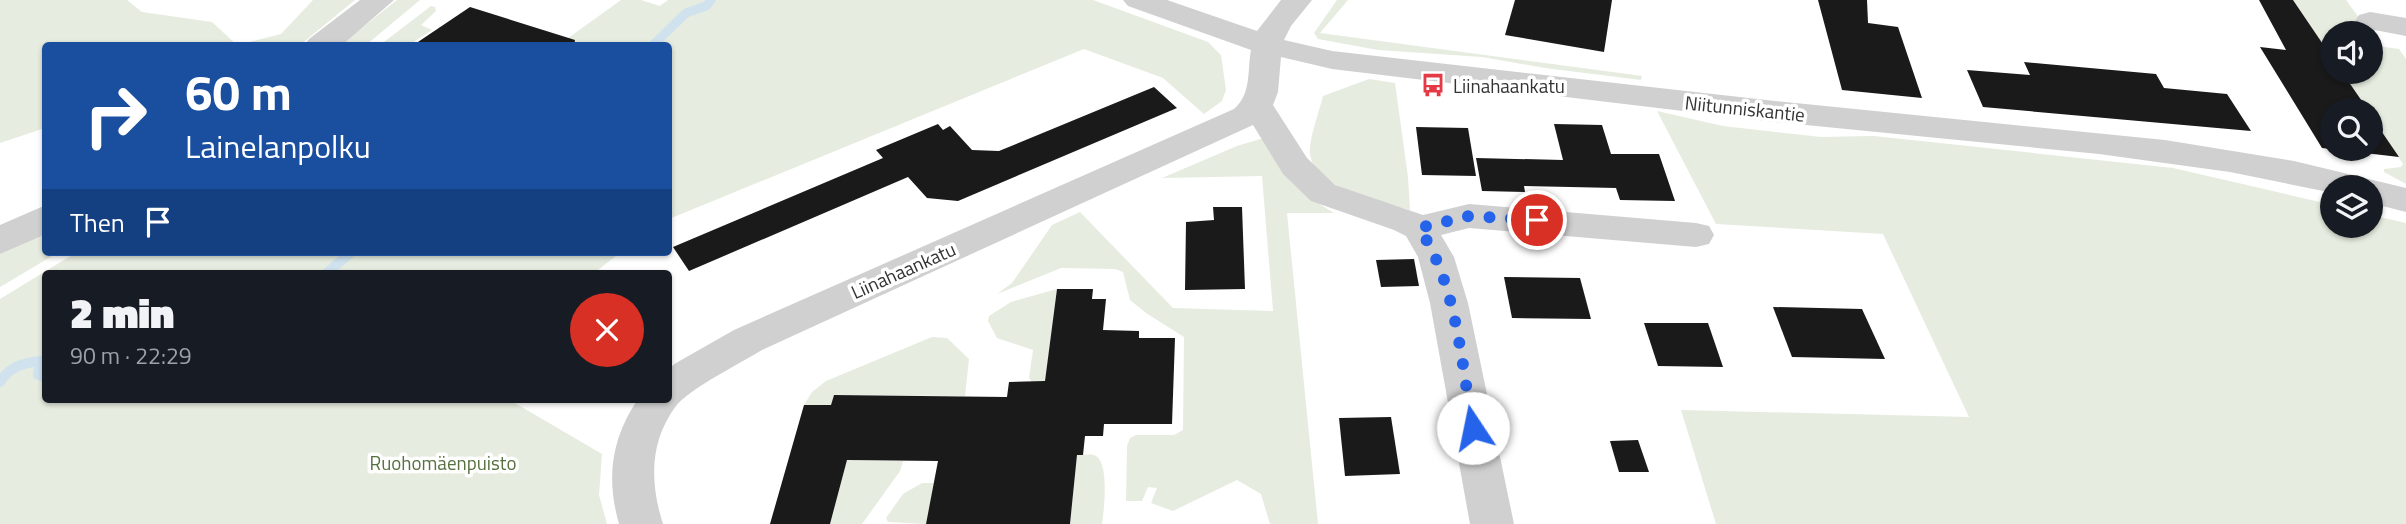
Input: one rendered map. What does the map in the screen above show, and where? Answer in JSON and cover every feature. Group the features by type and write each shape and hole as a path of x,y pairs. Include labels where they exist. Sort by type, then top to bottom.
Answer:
{"street":[{"path":"325,42 379,0"},
{"name":"Niitunniskantie","path":"1138,0 1267,45 1332,60 1754,110 2173,150 2320,178"},
{"path":"1297,0 1281,17 1267,45 1262,96 1258,107 1295,166 1323,193 1407,221 1419,228 1436,257 1449,303 1492,524"},
{"path":"2383,24 2406,27"},
{"name":"Liinahaankatu","path":"672,388 690,374 748,340 1246,116 1258,107"},
{"path":"2383,194 2406,200"},
{"path":"1419,228 1469,216 1696,235"},
{"path":"0,241 42,220"},
{"path":"641,524 631,488 631,468 639,432 657,403"}],"green space":[{"path":"0,0 127,0 142,12 212,22 234,42 42,42 42,129 0,143"},
{"path":"313,0 355,0 304,42 249,42 281,34"},
{"path":"397,0 420,0 370,42 344,42"},
{"path":"621,0 641,0 660,6 668,0 1093,0 1208,42 1221,55 1226,90 1222,101 1204,114 1163,78 1084,49 672,218 672,42 563,42"},
{"path":"1337,0 1348,0 1320,33 1642,76 1641,80 1482,57 1378,50 1318,39 1314,33"},
{"path":"2293,0 2346,0 2361,21 2320,21 2320,40"},
{"path":"431,6 435,7 436,11 421,25 432,30 414,42 384,42"},
{"path":"2383,47 2399,49 2406,59 2406,184 2384,172 2384,169 2401,167 2403,164 2383,134 2383,98 2360,98 2350,84 2383,84"},
{"path":"1369,79 1395,83 1410,210 1367,198 1336,185 1324,177 1310,154 1312,134 1323,96"},
{"path":"1657,111 1723,126 1821,137 1874,136 2173,168 2320,202 2320,238 2383,238 2383,218 2406,223 2406,524 1716,524 1681,410 1969,417 1883,234 1716,224"},
{"path":"1267,137 1305,195 1334,213 1287,213 1318,524 1270,524 1261,494 1237,480 1173,511 1151,503 1157,488 1148,487 1142,501 1126,501 1127,446 1130,438 1136,435 1174,435 1183,430 1184,337 1130,300 1123,272 1115,269 1061,268 997,294 1012,283 1052,225 1080,212 1173,308 1273,311 1262,176 1162,178 1237,146"},
{"path":"42,232 42,256 52,256 0,287 0,253"},
{"name":"Ruohomäenpuisto","path":"70,256 616,256 598,270 48,270"},
{"name":"Ruohomäenpuisto","path":"42,273 42,403 515,403 602,454 599,495 607,524 0,524 0,299"},
{"path":"1057,289 1045,383 1032,382 1029,378 1033,350 997,338 988,321 989,316 1011,302"},
{"path":"932,337 947,338 969,359 965,396 834,395 831,405 804,405 812,392 826,381"},
{"path":"1077,455 1094,455 1102,466 1105,486 1102,524 1070,524"},
{"path":"847,460 903,461 900,471 862,524 830,524"},
{"path":"922,483 934,483 926,524 888,522 886,518 903,494"}],"building":[{"path":"1515,0 1612,0 1604,52 1505,35"},
{"path":"1818,0 1867,0 1868,23 1898,27 1922,98 1842,90"},
{"path":"2259,0 2293,0 2320,40 2320,84 2350,84 2360,98 2320,98 2320,145 2260,47 2286,50"},
{"path":"470,7 575,40 575,42 418,42"},
{"path":"2024,62 2156,74 2164,88 2227,94 2251,131 1983,107 1967,70 2030,75"},
{"path":"1154,87 1177,108 958,201 927,198 908,177 689,271 673,247 883,158 876,150 938,124 943,130 950,126 972,150 999,151"},
{"path":"1554,124 1602,125 1611,154 1659,154 1675,201 1620,200 1616,188 1524,186 1525,192 1482,191 1476,158 1563,160"},
{"path":"1416,127 1468,128 1476,176 1422,175"},
{"path":"2383,134 2399,157 2383,155"},
{"path":"1213,207 1242,207 1245,289 1185,290 1186,222 1214,220"},
{"path":"1414,259 1419,286 1381,287 1376,260"},
{"path":"1504,277 1580,278 1591,319 1512,318"},
{"path":"1057,289 1093,289 1092,299 1106,299 1103,330 1139,331 1139,338 1175,338 1172,424 1104,424 1103,436 1085,436 1083,455 1077,455 1070,524 926,524 938,461 847,460 830,524 770,524 804,405 831,405 834,395 1007,397 1009,382 1045,381"},
{"path":"1773,307 1862,309 1885,359 1792,357"},
{"path":"1644,323 1708,323 1723,367 1658,366"},
{"path":"1391,417 1400,474 1345,476 1339,418"},
{"path":"1638,440 1649,472 1619,472 1610,441"}],"waterway":[{"path":"656,42 686,13 706,6 711,0"},
{"path":"330,270 346,256"},
{"path":"0,382 17,367 40,361 38,375 42,376"}],"place":[{"name":"Liinahaankatu","path":"1433,85"}],"route":[{"path":"1473,428 1449,303 1436,257 1419,228 1437,221 1469,216 1537,220"}]}
